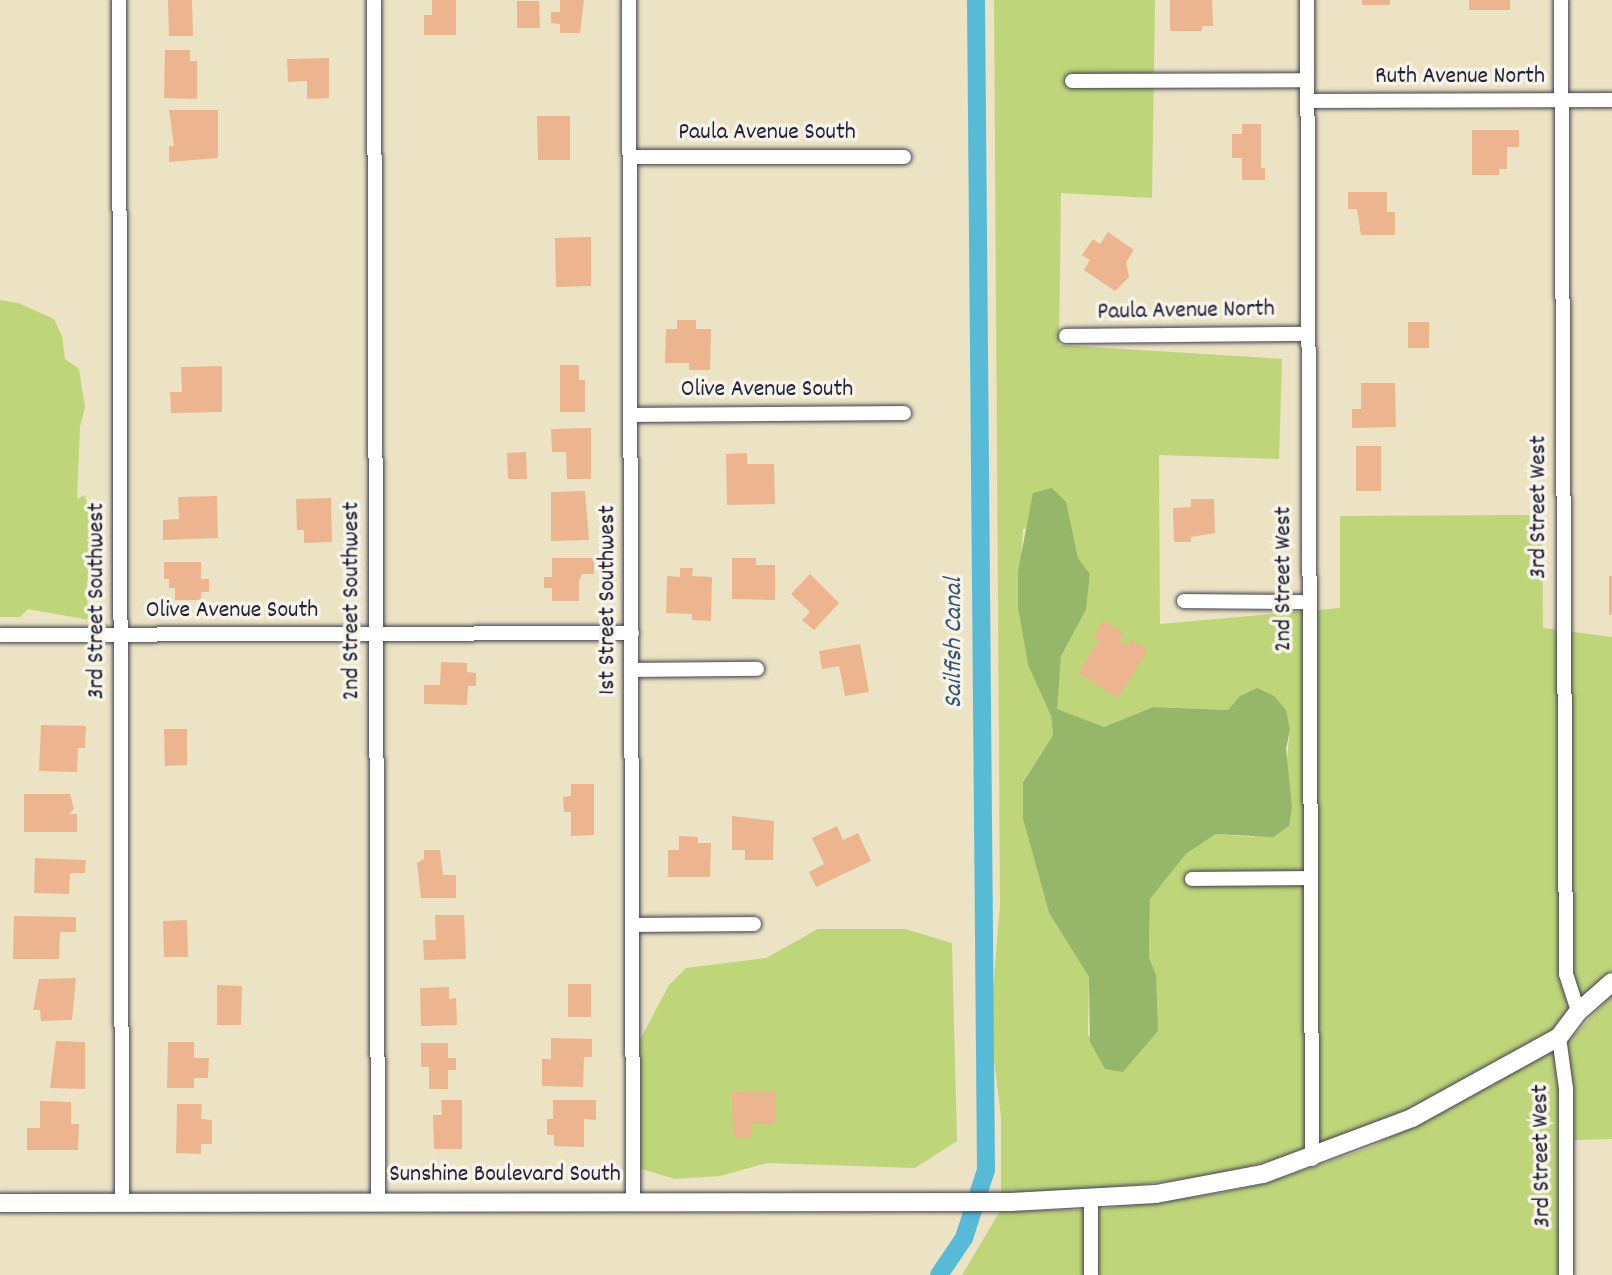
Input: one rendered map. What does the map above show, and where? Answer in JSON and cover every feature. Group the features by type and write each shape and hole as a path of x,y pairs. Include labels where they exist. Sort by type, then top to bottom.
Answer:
{"street":[{"name":"3rd Street Southwest","path":"119,0 122,1202"},
{"name":"2nd Street Southwest","path":"374,0 378,1202"},
{"name":"1st Street Southwest","path":"629,0 633,1200"},
{"name":"2nd Street West","path":"1307,0 1312,1159"},
{"name":"3rd Street West","path":"1561,0 1566,974 1578,1012"},
{"path":"1072,81 1307,80"},
{"name":"Ruth Avenue North","path":"1308,101 1612,100"},
{"name":"Paula Avenue South","path":"631,157 904,157"},
{"name":"Paula Avenue North","path":"1066,336 1307,334"},
{"name":"Olive Avenue South","path":"631,415 904,413"},
{"path":"1184,601 1308,602"},
{"name":"Olive Avenue South","path":"0,635 632,633"},
{"path":"632,670 757,669"},
{"path":"1192,879 1309,878"},
{"path":"633,925 754,924"},
{"path":"1559,1037 1578,1012 1612,982"},
{"name":"3rd Street West","path":"1559,1037 1566,1089 1566,1275"},
{"name":"Sunshine Boulevard South","path":"0,1202 1091,1200 1219,1184 1312,1159 1412,1118 1559,1037"},
{"path":"1091,1200 1091,1275"}],"green space":[{"path":"994,0 1155,0 1152,198 1061,193 1059,345 1282,359 1279,459 1159,455 1160,624 1340,608 1340,516 1542,515 1543,628 1612,637 1612,970 1571,1006 1552,1030 1407,1110 1308,1150 1217,1175 1090,1191 1001,1193 1001,1117 990,1026 1000,905","holes":["1069,521 1078,558 1090,574 1086,610 1061,656 1056,709 1104,727 1153,707 1228,710 1240,696 1290,730 1286,768 1292,807 1254,837 1216,834 1186,854 1150,899 1149,957 1156,975 1134,1059 1123,1072 1088,1035 1089,977 1049,913 1023,819 1023,781 1053,735 1051,716 1028,665 1018,608 1023,529"]},
{"path":"0,300 18,303 54,319 62,336 65,359 79,369 85,407 80,427 77,499 85,495 94,534 86,592 90,620 28,609 20,617 0,617"},
{"path":"1052,488 1066,502 1078,558 1090,574 1086,610 1061,656 1057,709 1104,727 1153,707 1228,710 1240,696 1257,688 1274,696 1286,710 1290,730 1286,749 1292,807 1289,826 1273,837 1216,834 1186,854 1150,899 1149,957 1156,975 1158,1031 1123,1072 1105,1069 1090,1042 1089,977 1049,913 1023,819 1023,782 1053,735 1051,716 1028,665 1018,608 1018,571 1033,493"},
{"path":"818,929 905,929 952,943 957,1141 915,1168 767,1163 720,1176 675,1179 632,1166 632,1055 669,985 686,968 766,958"},
{"path":"1612,995 1612,1139 1574,1140 1572,1275 962,1275 1000,1211 1092,1210 1221,1193 1267,1183 1371,1147 1564,1046"}],"building":[{"path":"168,0 192,0 193,36 169,36"},
{"path":"432,0 456,0 456,35 424,35 424,15 432,15"},
{"path":"560,0 584,0 580,33 560,33 560,24 551,23 551,12 560,12"},
{"path":"1170,0 1212,0 1213,26 1202,26 1202,31 1170,31"},
{"path":"1362,0 1390,0 1390,5 1362,5"},
{"path":"1469,0 1510,0 1510,10 1469,10"},
{"path":"517,1 539,1 540,28 517,28"},
{"path":"165,50 190,50 190,61 197,61 197,99 164,98"},
{"path":"329,58 329,98 307,99 307,81 288,82 287,59"},
{"path":"169,110 218,110 218,158 169,162 169,146 174,146"},
{"path":"537,116 570,116 570,160 538,160"},
{"path":"1242,124 1261,124 1261,168 1265,168 1265,180 1242,180 1242,158 1232,158 1232,134 1242,134"},
{"path":"1472,130 1519,130 1519,147 1507,147 1507,169 1499,169 1499,175 1472,175"},
{"path":"1348,192 1387,192 1387,212 1395,212 1395,235 1361,235 1357,209 1348,209"},
{"path":"1108,232 1134,250 1126,262 1129,277 1115,291 1084,270 1090,260 1082,255 1093,239 1100,244"},
{"path":"591,237 591,286 556,287 555,238"},
{"path":"677,320 696,320 696,329 711,329 710,370 689,370 689,363 665,363 666,329 677,329"},
{"path":"1408,322 1429,322 1429,348 1408,348"},
{"path":"560,365 579,365 579,380 585,380 585,412 560,412"},
{"path":"222,366 222,412 171,413 170,392 182,392 181,367"},
{"path":"1361,383 1395,383 1396,427 1352,428 1352,409 1361,409"},
{"path":"591,428 591,479 567,479 566,452 552,452 551,429"},
{"path":"1356,446 1381,446 1381,491 1356,491"},
{"path":"526,452 527,479 508,479 507,453"},
{"path":"747,453 747,464 774,464 775,504 727,505 726,454"},
{"path":"585,491 589,540 551,541 551,492"},
{"path":"217,496 218,538 163,540 163,520 179,519 178,497"},
{"path":"331,498 332,542 304,543 304,530 297,530 296,499"},
{"path":"1191,499 1214,499 1215,533 1191,537 1191,542 1174,542 1173,508 1191,507"},
{"path":"552,558 594,558 594,574 582,574 579,581 579,601 552,601 552,588 544,588 544,577 552,577"},
{"path":"732,558 756,558 756,565 775,565 775,600 732,599"},
{"path":"164,562 201,562 201,579 209,579 209,592 201,592 201,600 175,600 175,588 169,588 169,579 164,579"},
{"path":"680,568 693,568 692,576 712,577 711,621 692,620 692,614 666,613 667,576 680,577"},
{"path":"810,574 839,603 814,630 802,620 810,612 791,594"},
{"path":"1609,576 1612,576 1612,615 1609,615"},
{"path":"1103,621 1124,633 1119,641 1127,646 1131,640 1148,650 1118,698 1078,673 1099,640 1093,637"},
{"path":"860,644 869,692 845,696 839,666 822,669 819,651"},
{"path":"441,662 467,663 467,672 476,673 476,686 468,686 467,705 424,704 424,685 440,685"},
{"path":"41,725 86,726 85,748 78,748 77,772 39,771"},
{"path":"164,729 187,729 187,765 165,766"},
{"path":"571,784 594,784 594,835 571,836 571,812 564,812 563,797 571,796"},
{"path":"24,794 70,794 74,809 69,814 77,814 77,832 24,832"},
{"path":"732,816 774,821 773,860 745,860 745,850 732,850"},
{"path":"837,826 843,840 858,833 871,861 816,887 809,872 824,864 812,838"},
{"path":"679,836 698,837 698,843 711,843 710,877 668,877 668,850 679,850"},
{"path":"424,850 440,850 443,875 456,875 456,898 421,898 417,863 424,859"},
{"path":"35,858 86,860 85,873 70,873 69,894 34,893"},
{"path":"435,915 464,915 466,959 424,960 423,940 436,940"},
{"path":"14,916 76,917 76,932 60,932 59,959 13,959"},
{"path":"187,920 188,957 164,957 163,921"},
{"path":"76,978 72,1020 41,1021 40,1010 33,1010 39,979"},
{"path":"568,984 591,984 591,1017 568,1017"},
{"path":"217,985 242,986 241,1025 217,1025"},
{"path":"449,987 449,999 456,998 457,1025 421,1026 420,988"},
{"path":"551,1038 592,1039 592,1057 584,1057 583,1087 542,1086 542,1059 551,1059"},
{"path":"56,1041 85,1042 85,1089 50,1088"},
{"path":"168,1042 194,1042 194,1058 209,1058 208,1078 194,1078 194,1088 167,1088"},
{"path":"421,1043 448,1043 448,1058 456,1058 456,1070 448,1070 448,1089 429,1089 429,1067 421,1067"},
{"path":"775,1091 775,1124 751,1124 752,1137 733,1137 732,1092"},
{"path":"441,1100 462,1100 462,1149 434,1149 433,1115 442,1115"},
{"path":"553,1100 596,1100 596,1120 584,1119 584,1147 554,1146 554,1135 547,1135 547,1119 553,1119"},
{"path":"40,1101 71,1102 71,1124 79,1124 78,1150 27,1150 27,1128 40,1128"},
{"path":"177,1104 202,1104 201,1119 212,1120 212,1144 201,1144 201,1154 176,1153"}],"waterway":[{"name":"Sailfish Canal","path":"939,1275 964,1238 986,1170 976,0"}]}
